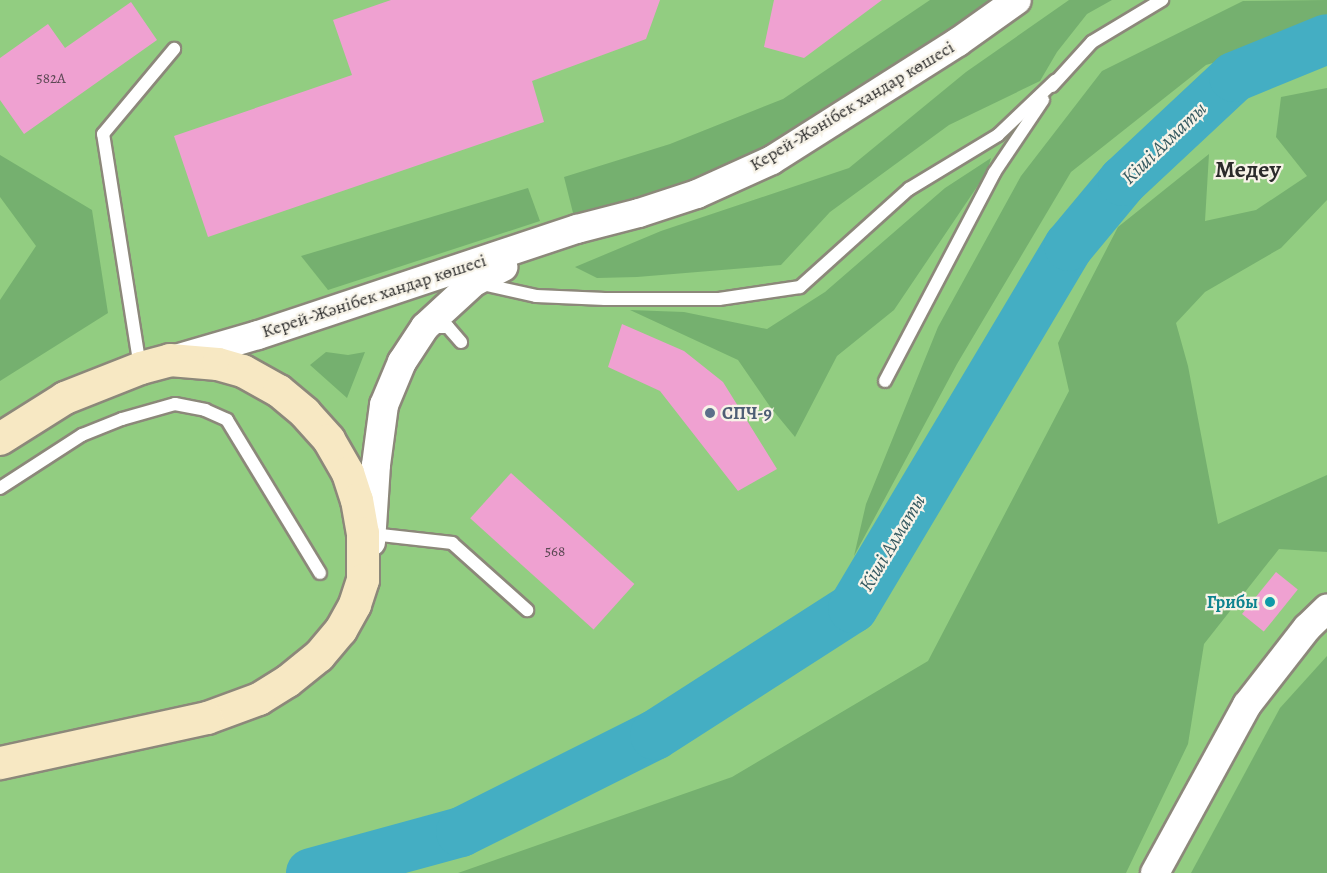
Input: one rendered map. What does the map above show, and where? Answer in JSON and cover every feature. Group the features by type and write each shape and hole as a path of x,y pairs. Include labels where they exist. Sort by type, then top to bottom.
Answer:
{"main road":[{"name":"Керей-Жәнібек хандар көшесі","path":"0,439 65,398 155,364 218,364 243,372 279,391 305,413 329,440 348,473 357,500 363,532 363,580 355,605 319,656 288,681 259,699 207,717 0,762"}],"street":[{"name":"Керей-Жәнібек хандар көшесі","path":"155,364 258,335 577,229 639,213 697,194 772,160 958,42 1006,3"},
{"name":"Керей-Жәнібек хандар көшесі","path":"363,580 372,534 376,465 384,405 402,362 425,327 474,282 577,229"},
{"path":"1155,873 1247,705 1307,628 1327,609"}],"lane":[{"path":"474,282 536,296 605,299 719,299 800,287 909,189 998,135 1056,81 1092,42 1162,0"},
{"path":"155,364 102,134 174,49"},
{"path":"885,381 994,173 1056,81"},
{"path":"425,327 448,327 461,342"},
{"path":"0,488 82,435 122,419 175,404 205,410 227,420 320,573"},
{"path":"372,534 452,543 527,610"}],"green space":[{"path":"0,0 1327,0 1327,873 0,873"},
{"path":"930,0 1014,0 772,160 577,229 564,177 670,144 783,99"},
{"path":"1069,0 1112,0 1087,14 1057,52 1040,81 949,125 830,212 781,265 637,277 597,278 575,267 661,231 849,168 966,72"},
{"path":"1327,0 1327,28 1206,65 1071,172 957,364 854,556 866,504 938,327 1021,176 1102,71 1243,1"},
{"path":"1327,88 1327,200 1281,248 1205,292 1176,323 1188,366 1218,524 1327,475 1327,552 1279,549 1204,644 1188,744 1126,873 458,873 732,777 928,661 1069,391 1058,343 1118,227 1209,154 1205,221 1256,210 1307,176 1276,137 1281,97"},
{"path":"0,155 92,210 108,313 0,381 0,300 36,246 0,197"},
{"path":"991,158 987,172 894,310 837,356 795,437 771,408 738,360 630,310 684,312 767,329 825,292 945,188"},
{"path":"528,188 540,221 328,290 301,256"},
{"path":"326,352 348,355 365,352 347,398 310,365"},
{"path":"1327,656 1327,873 1191,873 1280,708"}],"building":[{"path":"391,0 660,0 646,39 532,81 544,122 208,237 174,136 352,75 333,20"},
{"path":"774,0 882,0 804,58 764,47"},
{"path":"131,2 157,40 24,134 0,100 0,58 48,24 65,48"},
{"name":"СПЧ-9","path":"622,324 684,351 723,382 777,469 738,491 660,391 608,367"},
{"path":"511,473 634,584 594,629 470,518"},
{"name":"Грибы","path":"1276,572 1298,590 1264,632 1242,614"}],"waterway":[{"name":"Кіші Алматы","path":"311,873 461,832 655,735 853,608 1069,246 1123,181 1234,77 1327,39"}],"place":[{"name":"СПЧ-9","path":"710,413"},
{"name":"Грибы","path":"1270,602"}],"district":[{"name":"Медеу","path":"1248,170"}]}
